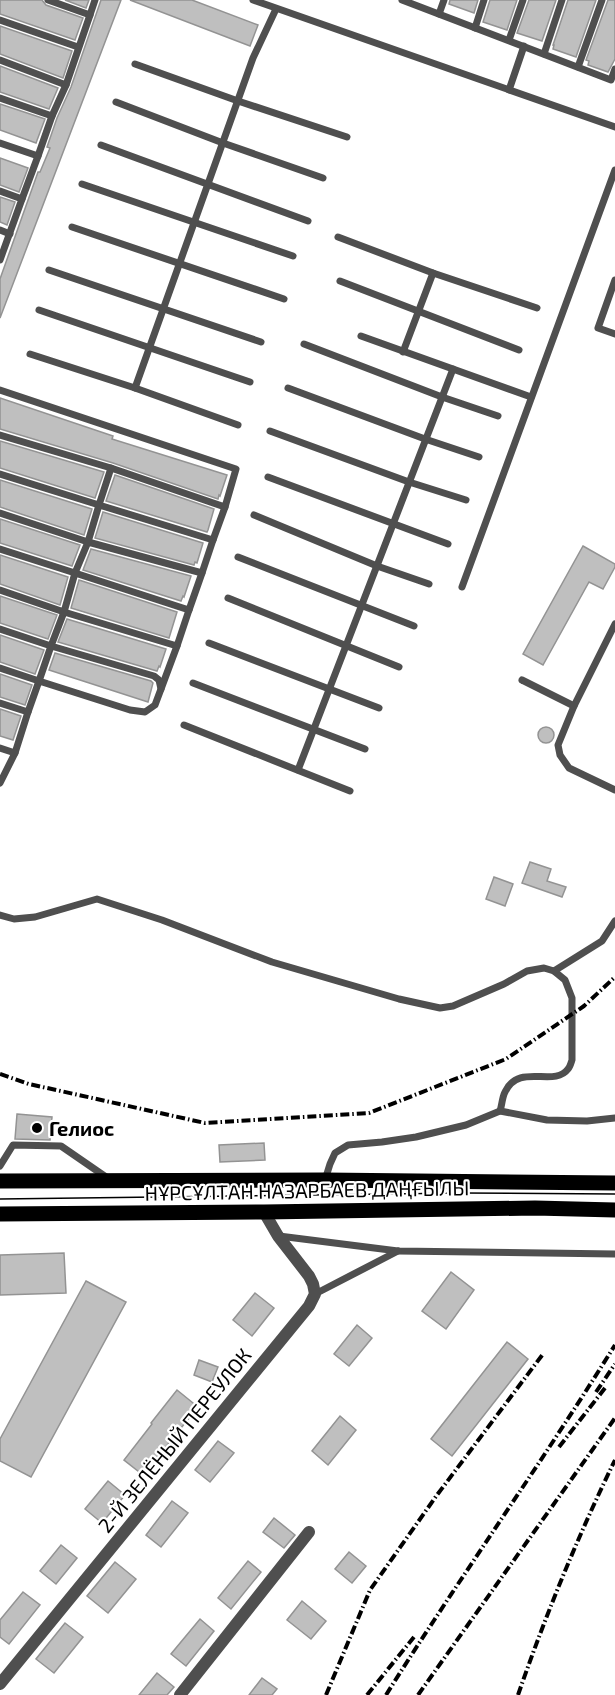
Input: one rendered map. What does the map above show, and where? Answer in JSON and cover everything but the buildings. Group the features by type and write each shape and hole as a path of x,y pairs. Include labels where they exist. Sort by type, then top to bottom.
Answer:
{"main road":[{"name":"НҰРСҰЛТАН НАЗАРБАЕВ ДАҢҒЫЛЫ","path":"0,1181 325,1180 615,1183"},
{"name":"НҰРСҰЛТАН НАЗАРБАЕВ ДАҢҒЫЛЫ","path":"0,1214 615,1209"}],"street":[{"path":"264,1212 278,1236 309,1276 315,1294"},
{"name":"2-Й ЗЕЛЁНЫЙ ПЕРЕУЛОК","path":"0,1684 309,1306 315,1294"},
{"path":"180,1695 309,1532"}],"lane":[{"path":"48,0 90,15"},
{"path":"0,260 52,116 66,85 95,0"},
{"path":"253,0 615,128"},
{"path":"402,0 611,80 615,69"},
{"path":"439,14 444,0"},
{"path":"475,27 484,0"},
{"path":"509,40 523,0"},
{"path":"544,54 562,0"},
{"path":"578,67 602,0"},
{"path":"135,388 253,58 276,9"},
{"path":"0,21 78,47"},
{"path":"509,90 524,46"},
{"path":"0,60 66,85"},
{"path":"135,64 347,137"},
{"path":"0,98 52,116"},
{"path":"116,102 323,178"},
{"path":"0,143 38,156"},
{"path":"101,145 308,221"},
{"path":"462,587 614,179 615,170"},
{"path":"81,184 293,256"},
{"path":"0,191 22,199"},
{"path":"72,227 284,299"},
{"path":"0,230 10,234"},
{"path":"338,237 433,273 537,308"},
{"path":"49,270 261,342"},
{"path":"403,352 433,273"},
{"path":"615,280 598,328 615,334"},
{"path":"340,281 519,350"},
{"path":"39,310 250,382"},
{"path":"361,336 531,397"},
{"path":"304,344 498,416"},
{"path":"30,354 238,425"},
{"path":"298,770 453,369"},
{"path":"288,388 478,457"},
{"path":"0,390 236,469 225,507 155,705 146,711 130,710 0,668"},
{"path":"270,431 409,482 466,500"},
{"path":"0,435 111,468 225,507"},
{"path":"0,783 15,753 64,612 75,573 88,542 111,468"},
{"path":"0,474 213,540"},
{"path":"268,477 448,544"},
{"path":"0,513 88,542 202,573"},
{"path":"254,515 376,566 429,584"},
{"path":"0,549 189,610"},
{"path":"238,558 414,626"},
{"path":"0,590 177,646"},
{"path":"228,598 399,667"},
{"path":"615,624 574,706 558,745 560,755 569,768 615,790"},
{"path":"0,629 154,676 159,680 161,689"},
{"path":"209,643 379,708"},
{"path":"522,680 574,706"},
{"path":"193,683 365,749"},
{"path":"0,703 28,712"},
{"path":"184,725 350,791"},
{"path":"0,748 15,753"},
{"path":"0,915 14,919 35,917 97,899 172,924 272,962 399,999 440,1008 453,1006 527,972 544,968 554,971 565,980 572,998 572,1060 568,1070 559,1076 522,1077 511,1083 504,1093 500,1111"},
{"path":"554,971 602,941 615,921"},
{"path":"511,1083 518,1090"},
{"path":"325,1180 335,1153 348,1145 416,1137 466,1125 500,1111 547,1120 587,1121 615,1118"},
{"path":"0,1166 13,1145 61,1146 112,1182"},
{"path":"278,1236 398,1251 615,1254"},
{"path":"315,1294 398,1251"}],"tram line":[{"path":"0,1199 462,1193 615,1194"}],"railway":[{"path":"0,1074 29,1084 205,1123 369,1113 506,1059 584,1006 615,977"},
{"path":"386,1695 615,1345"},
{"path":"326,1695 370,1590 437,1495 543,1354"},
{"path":"596,1392 615,1364"},
{"path":"559,1447 605,1388"},
{"path":"418,1695 615,1418"},
{"path":"518,1695 563,1576 615,1460"},
{"path":"367,1695 414,1637"}],"place":[{"name":"Гелиос","path":"37,1128"}]}
